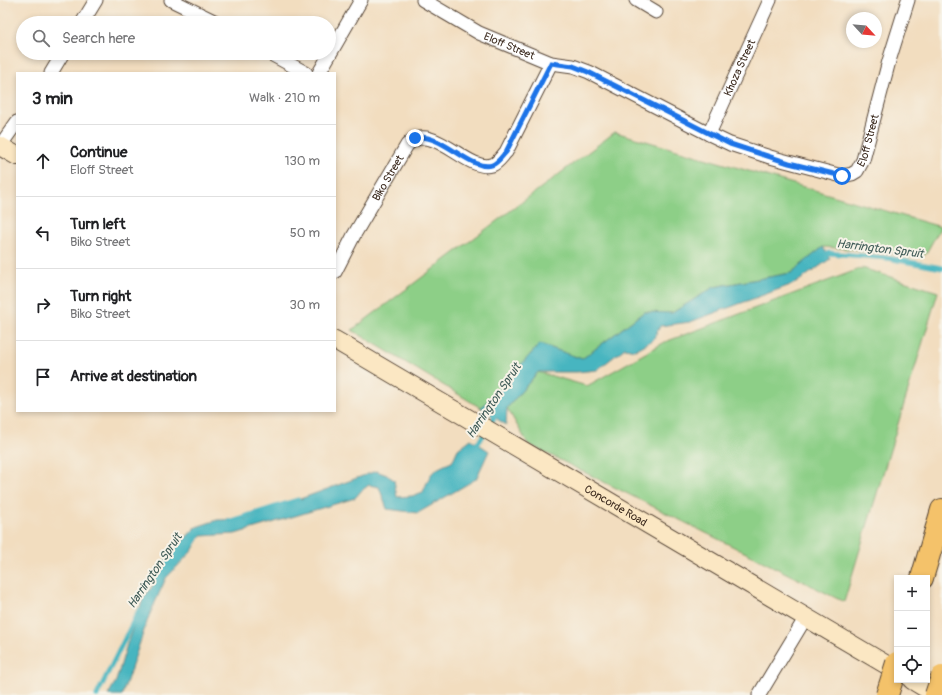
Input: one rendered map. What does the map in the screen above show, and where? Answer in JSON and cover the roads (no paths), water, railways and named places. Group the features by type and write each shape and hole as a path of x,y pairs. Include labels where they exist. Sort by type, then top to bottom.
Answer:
{"highway":[{"path":"923,575 942,510"},
{"path":"887,695 894,673"},
{"path":"936,695 942,677"}],"street":[{"path":"86,16 96,0"},
{"path":"172,0 204,16"},
{"path":"336,45 361,0"},
{"name":"Eloff Street","path":"422,0 479,33 551,63 573,66 588,72 730,144 789,163 842,176 852,174 856,171 863,160 889,61 908,0"},
{"path":"636,0 656,12"},
{"name":"Khoza Street","path":"709,134 770,0"},
{"path":"52,72 59,60"},
{"path":"282,60 304,72"},
{"path":"321,72 327,60"},
{"name":"Biko Street","path":"336,270 354,235 407,145 411,141 420,137 426,137 478,163 492,165 506,152 551,63"},
{"path":"16,123 0,146 16,155"},
{"name":"Concorde Road","path":"336,341 894,669"},
{"path":"759,695 806,617"},
{"path":"917,683 936,695"}],"water":[{"path":"823,247 830,259 796,283 690,322 660,326 653,340 635,350 625,348 597,370 577,372 538,372 507,408 506,425 481,408 540,344 582,359 644,312 672,313 714,287 791,273"},
{"path":"471,439 489,451 476,479 418,513 387,509 379,487 369,485 355,498 235,534 201,536 192,551 166,578 149,616 122,695 108,695 116,681 143,599 154,584 155,570 196,527 217,520 246,519 376,471 387,475 394,480 397,497 412,496 423,492 433,472 452,462 458,449"}],"waterway":[{"name":"Harrington Spruit","path":"822,258 829,253 887,258 942,268"},
{"name":"Harrington Spruit","path":"473,448 479,442 498,411"},
{"name":"Harrington Spruit","path":"228,522 298,500"},
{"name":"Harrington Spruit","path":"97,695 139,610"}]}
